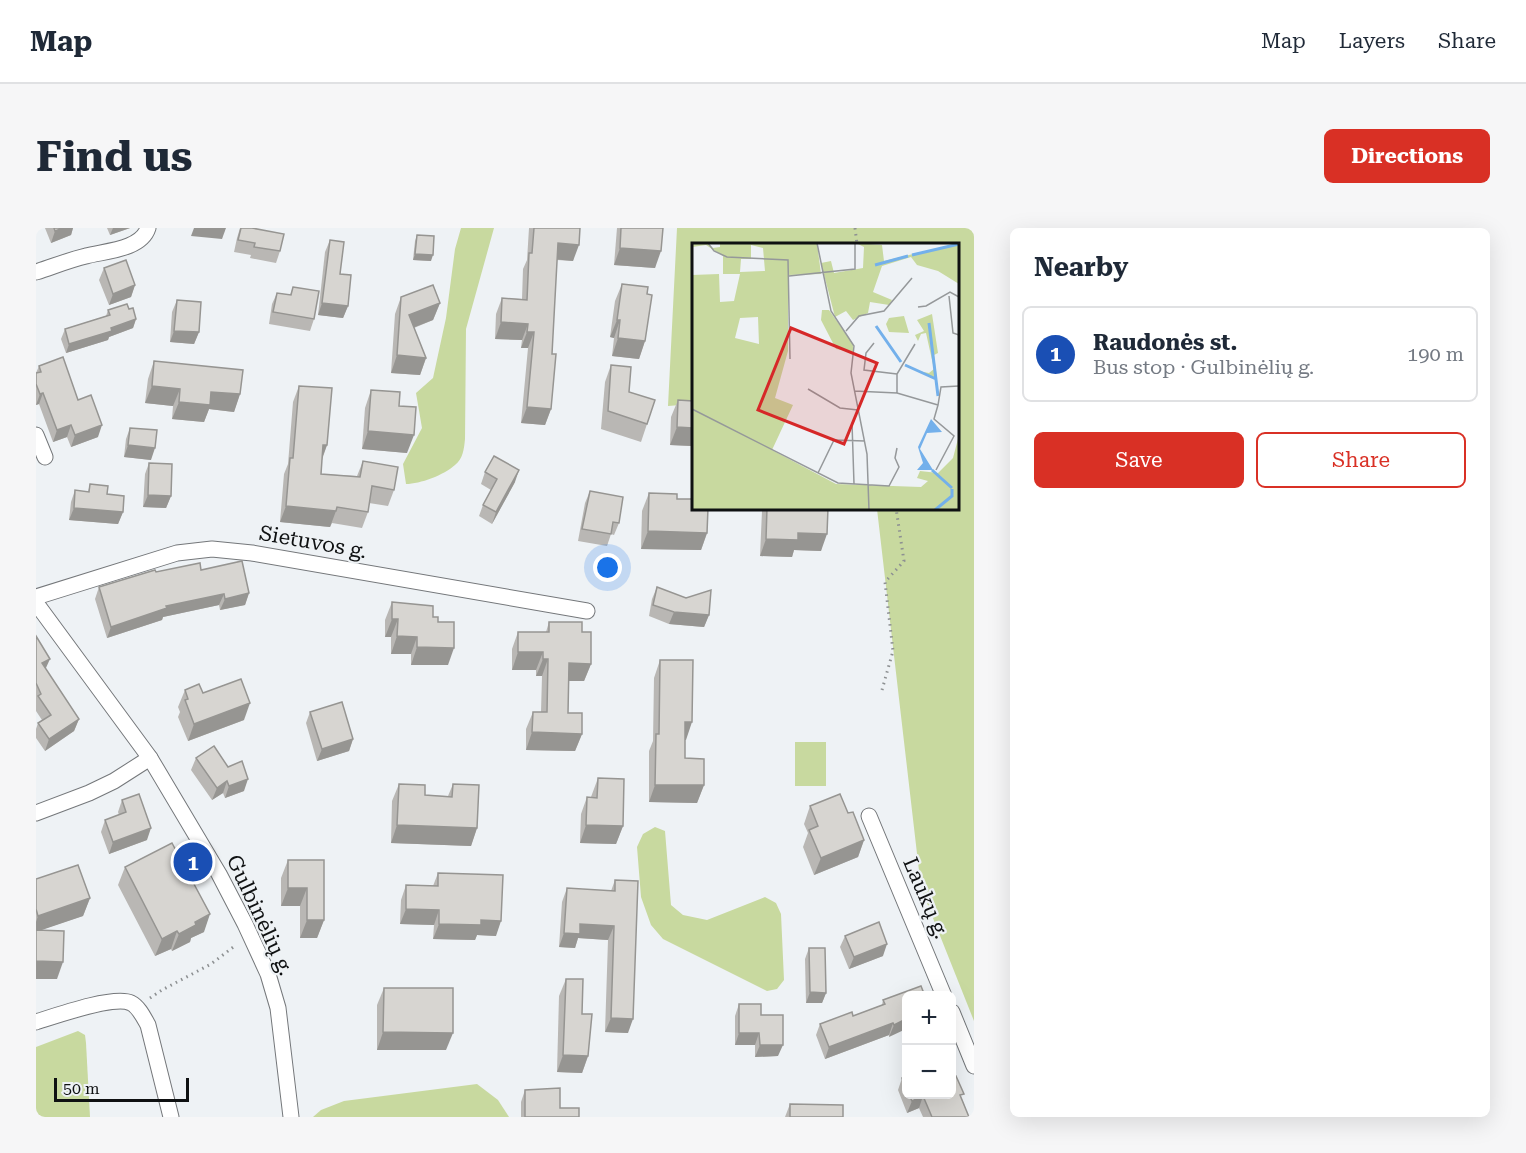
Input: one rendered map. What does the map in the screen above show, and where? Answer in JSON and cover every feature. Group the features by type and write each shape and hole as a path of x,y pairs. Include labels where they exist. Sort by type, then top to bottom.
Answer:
{"street":[{"path":"36,273 87,255 113,252 140,240 148,228"},
{"path":"36,435 45,457"},
{"name":"Sietuvos g.","path":"36,597 177,553 212,549 252,553 587,611"},
{"name":"Gulbinėlių g.","path":"36,603 150,758 219,874 251,938 268,974 278,1008 291,1117"},
{"path":"36,813 89,794 150,758"},
{"name":"Laukų g.","path":"869,816 942,991"},
{"path":"36,1022 77,1008 123,1001 132,1003 148,1025 171,1117"},
{"path":"956,1024 974,1066"}],"path":[{"path":"855,228 857,243"},
{"path":"882,690 894,651 885,582 904,561 896,510"},
{"path":"136,1008 162,990 211,964 235,946 251,938"}],"green space":[{"path":"461,228 494,228 466,329 464,450 458,463 445,472 425,481 406,484 403,464 422,428 416,393 433,378 446,318 455,249"},
{"path":"677,228 974,228 974,1021 921,888 877,510 959,510 959,243 692,243 692,404 668,406"},
{"path":"795,742 826,742 826,786 795,786"},
{"path":"655,827 665,831 671,905 683,915 707,920 765,897 776,903 781,914 784,980 777,989 767,991 663,939 651,925 641,897 637,847 643,834"},
{"path":"78,1031 85,1035 90,1117 36,1117 36,1047"},
{"path":"477,1084 498,1100 509,1117 313,1117 321,1110 344,1101"}],"building":[{"path":"241,228 284,234 280,251 254,247 255,243 238,240"},
{"path":"534,228 580,228 579,245 558,243 552,354 556,354 551,409 527,407 534,332 527,332 528,324 501,322 502,298 527,300 529,253 532,253"},
{"path":"621,228 663,228 661,251 620,248"},
{"path":"417,235 434,236 433,255 415,254"},
{"path":"330,240 344,242 340,274 351,275 348,306 322,303"},
{"path":"126,260 135,285 113,294 104,268"},
{"path":"622,284 648,287 647,294 652,295 645,341 618,338 620,320 617,320"},
{"path":"433,285 440,303 409,315 426,358 397,355 401,297"},
{"path":"293,287 319,291 314,319 273,312 277,293 291,295"},
{"path":"177,300 201,302 199,332 174,331"},
{"path":"127,304 129,309 133,308 136,319 111,328 112,331 69,344 65,329 110,315 108,310"},
{"path":"63,357 78,400 91,395 102,425 75,435 71,425 57,430 43,393 40,394 36,384 36,373 41,372 39,366"},
{"path":"154,361 243,370 240,394 211,392 210,405 179,402 180,389 152,386"},
{"path":"611,365 631,367 629,392 655,400 647,424 608,411"},
{"path":"299,386 332,388 327,445 323,445 321,474 360,477 363,461 398,467 394,490 372,486 368,512 337,507 336,511 286,506"},
{"path":"371,390 400,392 399,406 416,407 414,435 368,431"},
{"path":"678,400 692,401 692,428 677,427"},
{"path":"130,428 157,430 155,448 128,445"},
{"path":"494,456 519,470 496,512 483,505 497,479 485,472"},
{"path":"149,463 172,464 171,496 148,495"},
{"path":"90,484 108,486 107,494 124,496 123,512 74,508 75,490 89,492"},
{"path":"590,491 623,497 619,523 613,522 611,534 582,529"},
{"path":"649,493 677,494 677,499 692,499 692,510 708,510 707,533 648,531"},
{"path":"767,510 828,510 827,534 798,533 798,540 766,539"},
{"path":"242,561 249,593 225,599 224,594 166,606 167,608 111,627 99,587 155,570 156,572 200,563 201,570"},
{"path":"657,587 686,598 711,590 709,615 674,612 653,605"},
{"path":"392,602 433,606 433,617 438,617 438,622 454,622 454,648 417,647 417,637 397,636 398,619 392,619"},
{"path":"549,622 582,622 582,632 591,632 591,664 569,663 568,713 582,713 582,734 532,732 533,712 547,712 548,659 543,659 543,652 518,652 518,632 549,632"},
{"path":"36,636 50,659 42,663 79,719 49,739 38,723 51,715 38,696 41,694 36,683"},
{"path":"660,660 693,660 692,722 685,722 685,758 704,759 704,785 655,785 656,734 659,734"},
{"path":"241,679 250,703 194,724 185,700 188,699 185,690 199,684 203,693"},
{"path":"342,702 353,739 322,749 310,712"},
{"path":"214,746 228,767 242,761 248,779 229,786 227,781 217,788 196,758"},
{"path":"598,778 624,779 623,826 586,825 587,797 597,798"},
{"path":"399,784 425,785 425,795 452,797 453,784 479,785 477,828 397,825"},
{"path":"139,794 151,828 113,842 105,820 126,812 122,800"},
{"path":"840,794 848,813 853,812 864,840 821,858 809,830 818,826 810,806"},
{"path":"172,843 210,914 179,934 177,931 162,939 125,867"},
{"path":"288,860 324,860 324,920 307,920 307,888 288,888"},
{"path":"78,865 90,898 38,916 36,879"},
{"path":"438,873 503,875 501,921 481,920 481,925 439,924 439,910 406,909 406,885 438,886"},
{"path":"615,880 638,881 633,1019 611,1018 614,926 580,924 580,934 564,933 567,888 615,891"},
{"path":"879,922 887,944 854,957 845,936"},
{"path":"36,930 64,931 63,962 36,961"},
{"path":"809,948 825,948 826,993 810,992"},
{"path":"566,979 583,979 582,1014 592,1014 588,1056 563,1055"},
{"path":"921,986 923,991 907,991"},
{"path":"384,988 453,988 453,1033 383,1032"},
{"path":"902,993 902,1021 829,1047 820,1024 852,1012 853,1016 885,1004 883,1000"},
{"path":"739,1004 761,1004 761,1015 783,1015 783,1045 760,1045 759,1033 739,1033"},
{"path":"956,1076 964,1094 960,1095 969,1117 932,1117 924,1099 956,1099"},
{"path":"560,1088 560,1108 579,1108 579,1117 525,1117 525,1090"},
{"path":"790,1104 843,1105 843,1117 790,1117"}],"place":[{"name":"Raudonės st.","path":"193,862"}]}
